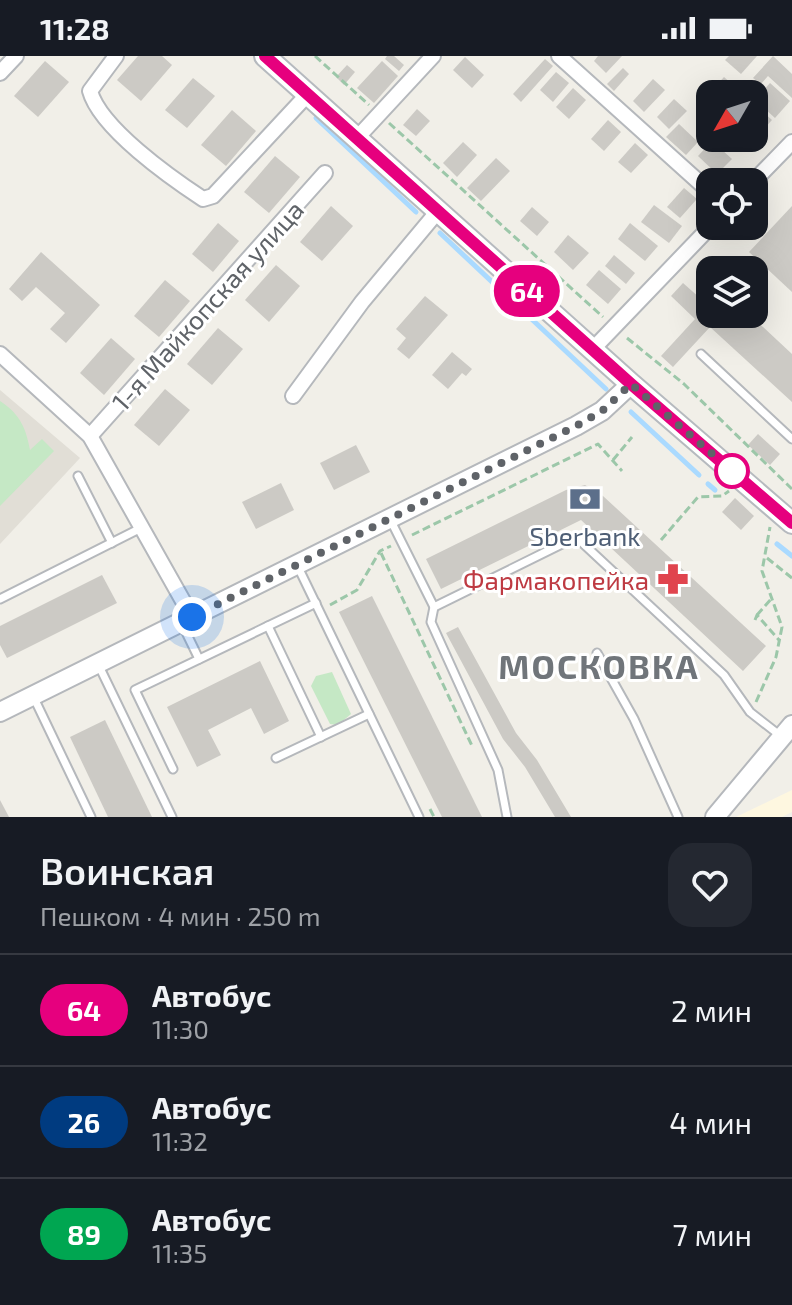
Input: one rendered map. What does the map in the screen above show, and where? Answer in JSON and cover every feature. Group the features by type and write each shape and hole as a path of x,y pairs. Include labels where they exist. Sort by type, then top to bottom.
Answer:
{"main road":[{"path":"265,56 592,350 792,523"}],"street":[{"path":"0,73 16,56"},
{"path":"116,56 90,91 93,100 128,141 203,199 213,196 308,94"},
{"path":"357,138 433,56"},
{"path":"559,56 696,179"},
{"path":"767,168 792,142"},
{"name":"1-я Майкопская улица","path":"90,436 325,173"},
{"path":"293,396 362,302 438,211"},
{"path":"592,350 698,240"},
{"path":"0,354 90,436 142,528 187,620"},
{"path":"0,712 576,426 602,411 631,384"},
{"path":"715,817 787,731"}],"lane":[{"path":"701,354 792,439"},
{"path":"78,476 112,543"},
{"path":"390,519 434,607 431,622 498,770 507,817"},
{"path":"0,599 142,528"},
{"path":"434,607 576,537 724,675 750,712 787,731"},
{"path":"298,565 419,817"},
{"path":"173,769 135,690 268,626 318,607"},
{"path":"187,620 199,659"},
{"path":"268,626 321,737"},
{"path":"597,653 634,719 678,817"},
{"path":"98,664 172,817"},
{"path":"34,696 91,817"},
{"path":"276,758 369,714"}],"path":[{"path":"315,56 373,108"},
{"path":"384,119 614,327 684,384 792,489"},
{"path":"613,460 632,437"},
{"path":"318,607 357,590 380,551 598,444 622,471"},
{"path":"661,540 698,497 722,496 733,488"},
{"path":"750,712 767,679 782,627 762,571 767,558 770,528 764,515"},
{"path":"380,551 478,759"},
{"path":"767,558 792,578"},
{"path":"772,598 756,617 779,640"}],"shaded area":[{"path":"0,390 80,458 0,544"},
{"path":"792,790 792,812 782,817 736,817"}],"green space":[{"path":"0,401 21,422 30,450 42,439 54,451 0,506"},
{"path":"332,672 351,714 338,725 330,724 311,686 316,676"}],"building":[{"path":"138,56 162,56 172,65 141,101 117,80"},
{"path":"394,56 404,65 399,71 385,59"},
{"path":"598,56 622,56 606,73 594,61"},
{"path":"729,56 757,56 741,74 725,60"},
{"path":"773,56 792,74 792,98 768,76 764,80 753,78"},
{"path":"465,57 484,75 472,88 453,70"},
{"path":"545,59 553,66 521,102 513,94"},
{"path":"45,61 69,82 38,117 14,96"},
{"path":"382,61 398,76 374,103 357,88"},
{"path":"347,65 355,72 344,85 336,77"},
{"path":"623,68 629,74 614,91 607,84"},
{"path":"556,72 569,83 553,102 540,90"},
{"path":"193,78 215,96 187,128 165,110"},
{"path":"653,79 665,90 644,112 633,101"},
{"path":"770,83 790,101 775,118 768,112"},
{"path":"573,88 586,100 569,119 556,107"},
{"path":"674,99 687,111 669,129 657,117"},
{"path":"417,109 430,121 416,136 403,125"},
{"path":"232,110 256,131 226,166 201,145"},
{"path":"608,120 621,132 604,151 591,139"},
{"path":"679,124 696,140 696,144 686,155 666,137"},
{"path":"463,142 477,155 457,177 443,163"},
{"path":"635,143 648,155 631,173 618,162"},
{"path":"702,152 724,152 732,159 723,168 711,168 698,156"},
{"path":"275,156 300,177 269,213 244,192"},
{"path":"496,158 510,171 481,201 467,188"},
{"path":"684,188 696,198 680,218 667,207"},
{"path":"654,205 682,226 669,243 641,222"},
{"path":"331,206 353,226 322,261 300,242"},
{"path":"792,206 792,292 768,270 768,256 753,256 749,252 760,240 768,240 768,232"},
{"path":"532,207 549,222 537,236 520,221"},
{"path":"218,223 239,241 213,272 192,254"},
{"path":"630,223 658,246 645,261 618,239"},
{"path":"568,235 589,253 573,270 554,252"},
{"path":"41,252 100,305 66,343 50,329 65,313 36,287 22,301 9,289"},
{"path":"614,255 635,273 626,284 605,266"},
{"path":"276,265 300,286 269,322 245,300"},
{"path":"599,270 621,289 608,304 586,285"},
{"path":"165,280 190,301 159,337 134,316"},
{"path":"683,283 696,295 696,328 709,328 673,367 661,356 695,319 671,296"},
{"path":"425,296 448,315 409,359 397,349 406,338 396,329"},
{"path":"218,328 243,349 212,385 187,364"},
{"path":"711,328 764,328 792,354 792,402"},
{"path":"111,338 135,359 104,395 80,373"},
{"path":"452,352 472,369 466,376 462,373 448,389 432,375"},
{"path":"165,389 190,410 159,446 134,425"},
{"path":"758,434 780,454 770,465 748,445"},
{"path":"356,445 370,472 334,490 320,463"},
{"path":"281,483 294,510 256,529 242,502"},
{"path":"585,485 603,496 766,646 743,671 581,520 441,589 426,559 566,490"},
{"path":"735,498 754,516 741,530 722,512"},
{"path":"102,575 117,603 7,658 0,645 0,626"},
{"path":"372,596 482,817 442,817 339,612"},
{"path":"458,627 516,733 537,760 571,817 555,817 525,767 503,739 446,633"},
{"path":"260,661 289,721 264,734 251,708 208,730 221,755 197,767 167,707"},
{"path":"105,720 152,817 108,817 70,737"},
{"path":"0,800 9,817 0,817"}],"waterway":[{"path":"316,118 416,212"},
{"path":"440,233 606,389"},
{"path":"631,412 699,475"},
{"path":"708,484 715,490"},
{"path":"777,544 792,556"}],"bus line":[{"name":"64","path":"265,56 631,384 792,523"}],"place":[{"name":"Sberbank","path":"585,499"},
{"name":"Фармакопейка","path":"673,579"}],"district":[{"name":"МОСКОВКА","path":"599,665"}],"route":[{"path":"192,617 576,426 617,400 631,384 732,471"}]}
